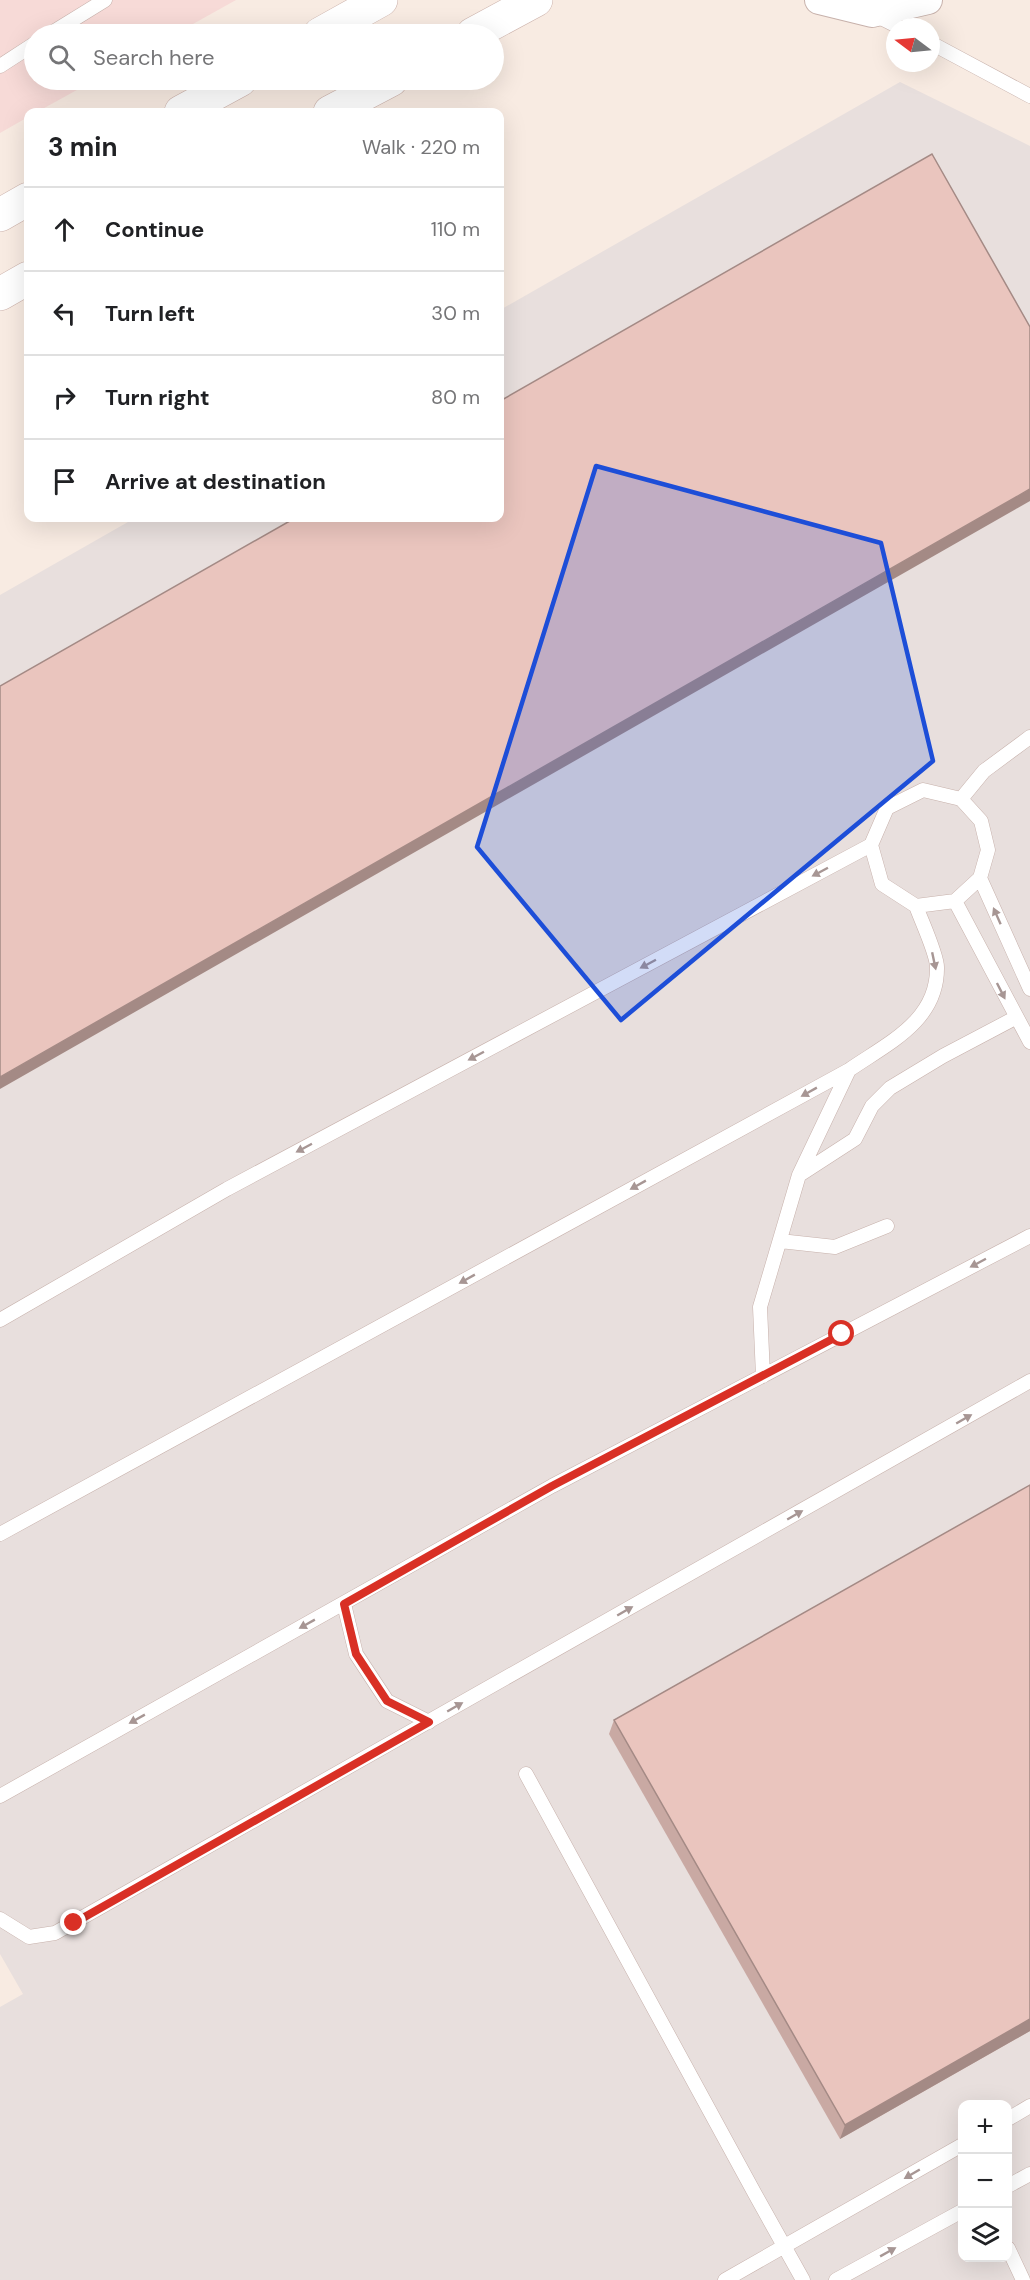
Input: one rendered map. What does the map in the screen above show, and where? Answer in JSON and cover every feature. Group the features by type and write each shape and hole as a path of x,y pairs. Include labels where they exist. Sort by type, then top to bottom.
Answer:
{"main road":[{"path":"338,24 381,0"},
{"path":"492,24 536,0"},
{"path":"189,108 222,90"},
{"path":"338,108 372,90"},
{"path":"0,214 24,200"},
{"path":"0,294 24,280"}],"street":[{"path":"819,0 872,13 928,0"}],"lane":[{"path":"66,24 105,0"},
{"path":"872,13 886,20"},
{"path":"940,48 1030,96"},
{"path":"0,66 24,50"},
{"path":"961,800 984,771 1030,737"},
{"path":"0,1320 227,1189 871,845 887,808 923,790 961,800 981,821 988,850 980,878 955,902 915,906"},
{"path":"0,1534 849,1070 916,1023 933,997 937,965 915,906 882,884 871,845"},
{"path":"980,878 1030,988"},
{"path":"955,902 1015,1018 1030,1042"},
{"path":"800,1175 855,1139 872,1106 890,1088 943,1056 1015,1018"},
{"path":"763,1376 760,1307 800,1175 849,1070"},
{"path":"780,1241 835,1247 887,1226"},
{"path":"0,1796 552,1486 1030,1236"},
{"path":"0,1919 29,1937 55,1933 1030,1381"},
{"path":"344,1604 356,1654 387,1701 429,1722"},
{"path":"526,1774 803,2280"},
{"path":"1012,2117 1030,2106"},
{"path":"724,2280 958,2148"},
{"path":"1012,2184 1030,2174"},
{"path":"836,2280 958,2214"},
{"path":"1012,2255 1025,2278"}],"highlighted area":[{"path":"596,466 881,543 933,761 621,1020 477,847"}],"shaded area":[{"path":"0,0 236,0 193,24 24,24 24,90 77,90 44,108 24,108 24,119 0,133"},
{"path":"900,82 1030,146 1030,2280 0,2280 0,2007 23,1994 0,1954 0,595 128,522 504,522 504,308"}],"building":[{"path":"932,154 1030,327 1030,489 0,1077 0,686 288,522 504,522 504,399"},
{"path":"1030,1485 1030,2019 845,2125 614,1720"}],"route":[{"path":"74,1923 429,1722 387,1701 356,1654 344,1604 552,1486 842,1334"}]}
